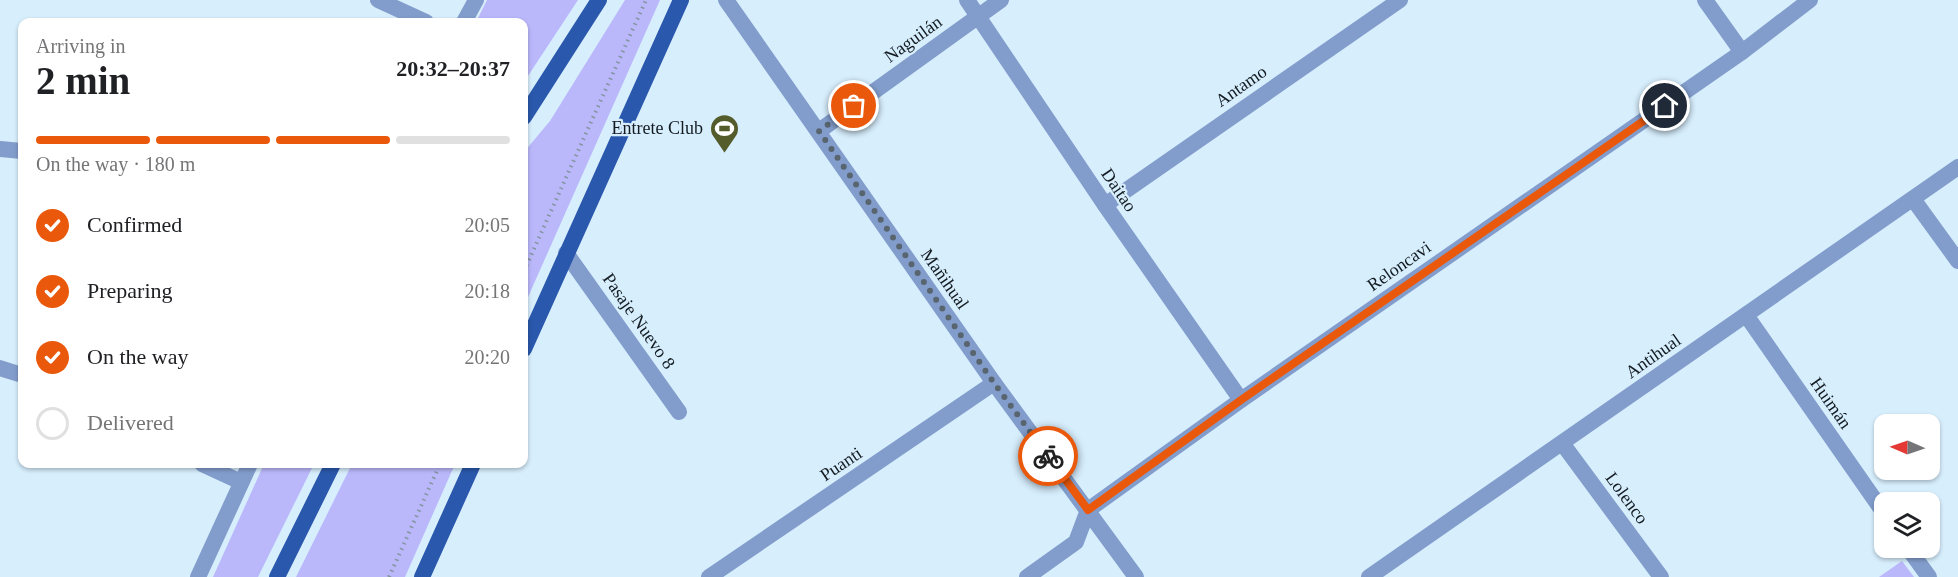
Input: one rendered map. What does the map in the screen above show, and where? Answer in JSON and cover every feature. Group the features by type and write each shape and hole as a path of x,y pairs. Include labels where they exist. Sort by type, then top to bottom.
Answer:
{"main road":[{"path":"528,111 599,0"},
{"path":"528,340 681,0"},
{"path":"277,577 331,468"},
{"path":"422,577 470,468"}],"street":[{"path":"378,0 417,18"},
{"path":"466,18 476,0"},
{"name":"Mañihual","path":"726,0 994,383 1136,577"},
{"name":"Daitao","path":"968,0 1105,205 1241,400"},
{"name":"Naguilán","path":"819,131 1001,0"},
{"name":"Antamo","path":"1105,205 1400,0"},
{"path":"1705,0 1742,52"},
{"name":"Reloncavi","path":"1088,510 1241,400 1742,52 1810,0"},
{"path":"0,149 18,151"},
{"name":"Antihual","path":"1369,577 1388,571 1562,443 1958,167"},
{"path":"1913,199 1958,261"},
{"name":"Pasaje Nuevo 8","path":"566,253 679,412"},
{"name":"Huimán","path":"1746,315 1874,499"},
{"path":"0,368 18,374"},
{"name":"Puanti","path":"709,577 994,383"},
{"name":"Lolenco","path":"1562,443 1661,577"},
{"path":"211,468 241,482"},
{"path":"198,577 248,468"},
{"path":"1026,577 1076,542 1088,510"},
{"path":"1915,558 1929,577"}],"path":[{"path":"528,263 646,0"},
{"path":"389,577 438,468"}],"shaded area":[{"path":"487,0 578,0 528,76 528,18 478,18"},
{"path":"625,0 660,0 528,297 528,147 550,121"},
{"path":"262,468 312,468 258,577 213,577"},
{"path":"350,468 453,468 405,577 296,577"},
{"path":"1902,561 1914,577 1879,577"}],"way so far":[{"path":"854,106 819,131 994,383 1048,456"}],"place":[{"name":"Entrete Club","path":"724,154"}],"route":[{"path":"1048,456 1088,510 1241,400 1665,106"}]}
